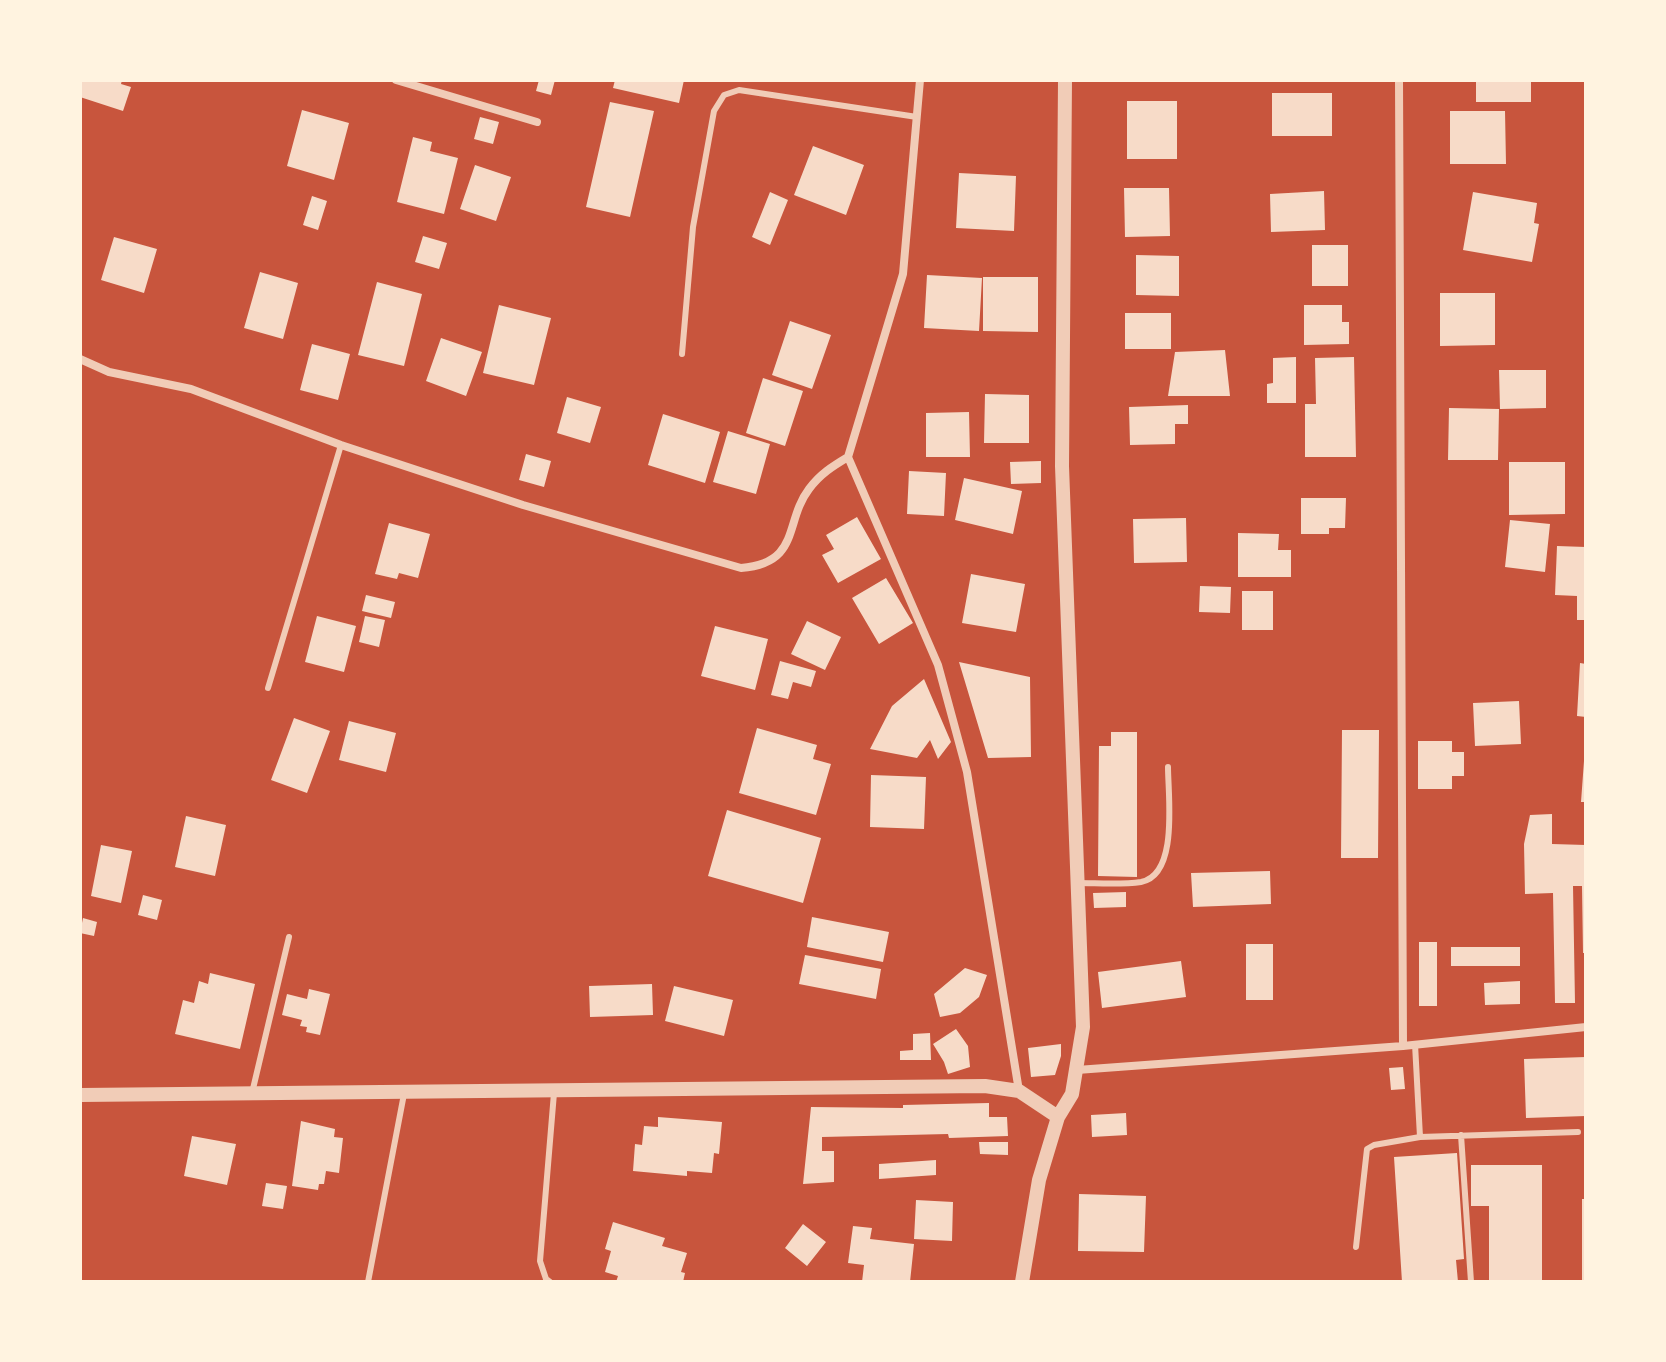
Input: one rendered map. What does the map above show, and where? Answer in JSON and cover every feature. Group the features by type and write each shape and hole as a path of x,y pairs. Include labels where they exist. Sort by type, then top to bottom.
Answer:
{"street":[{"path":"396,80 537,122"},
{"path":"920,80 903,274 848,457 938,665 963,757 1019,1091"},
{"path":"1022,1282 1039,1180 1058,1117 1072,1094 1083,1027 1062,466 1065,80"},
{"path":"1399,80 1403,1046"},
{"path":"80,359 109,372 191,389 341,445 523,505 741,568 761,566 779,552 793,532 799,506 808,490 827,469 848,457"},
{"path":"1077,1070 1403,1046 1586,1027"},
{"path":"80,1095 985,1086 1019,1091 1058,1117"}],"lane":[{"path":"682,354 693,227 714,111 724,95 739,90 917,117"},
{"path":"268,688 341,445"},
{"path":"1077,883 1142,882 1158,872 1167,853 1168,767"},
{"path":"252,1093 289,937"},
{"path":"1415,1044 1420,1137"},
{"path":"550,1282 540,1261 554,1090"},
{"path":"368,1282 405,1091"},
{"path":"1356,1247 1367,1149 1374,1145 1420,1137 1578,1132"},
{"path":"1461,1135 1471,1282"}],"building":[{"path":"80,80 122,80 121,84 131,87 123,111 80,97"},
{"path":"539,80 555,80 551,95 536,91"},
{"path":"615,80 684,80 679,103 613,88"},
{"path":"1476,80 1531,80 1531,102 1476,102"},
{"path":"1272,93 1332,93 1332,136 1272,136"},
{"path":"1127,101 1177,101 1177,159 1127,159"},
{"path":"610,102 654,111 630,217 586,207"},
{"path":"302,110 349,123 334,180 287,166"},
{"path":"1450,111 1505,111 1506,164 1450,164"},
{"path":"480,117 499,122 493,144 474,139"},
{"path":"413,137 432,142 430,151 458,158 444,214 397,202"},
{"path":"813,146 864,165 846,215 794,195"},
{"path":"475,165 511,177 496,221 460,209"},
{"path":"959,173 1016,176 1014,231 956,228"},
{"path":"1124,188 1169,188 1170,236 1125,237"},
{"path":"1324,191 1325,230 1271,232 1270,194"},
{"path":"770,192 788,200 770,245 752,237"},
{"path":"1473,192 1537,203 1534,223 1539,224 1532,262 1463,250"},
{"path":"312,196 327,201 318,230 303,225"},
{"path":"423,236 447,243 439,269 415,262"},
{"path":"114,237 157,249 144,293 101,280"},
{"path":"1312,245 1348,245 1348,286 1312,286"},
{"path":"1136,255 1179,256 1179,296 1136,295"},
{"path":"260,272 298,283 283,339 244,328"},
{"path":"927,275 982,278 979,331 924,328"},
{"path":"983,277 1038,277 1038,332 983,331"},
{"path":"377,282 422,294 404,366 358,355"},
{"path":"1440,293 1495,293 1495,345 1440,346"},
{"path":"499,305 551,318 534,385 483,373"},
{"path":"1304,305 1342,305 1342,322 1349,322 1349,344 1304,345"},
{"path":"1125,313 1171,313 1171,349 1125,349"},
{"path":"790,321 831,335 812,389 772,375"},
{"path":"441,338 482,352 466,396 426,381"},
{"path":"312,344 350,354 338,400 300,390"},
{"path":"1225,350 1230,396 1168,396 1175,352"},
{"path":"1296,357 1296,403 1267,403 1267,384 1273,383 1273,358"},
{"path":"1354,357 1356,457 1305,457 1305,404 1316,404 1315,358"},
{"path":"1499,370 1546,370 1546,408 1500,409"},
{"path":"763,378 803,391 785,446 746,433"},
{"path":"985,394 1029,395 1029,443 984,443"},
{"path":"567,397 601,407 590,443 557,433"},
{"path":"1188,405 1188,424 1175,424 1175,444 1130,445 1129,407"},
{"path":"1449,408 1499,409 1498,460 1448,460"},
{"path":"969,412 970,457 926,457 926,413"},
{"path":"663,414 720,432 705,483 648,465"},
{"path":"728,431 770,444 756,494 713,482"},
{"path":"526,454 551,461 544,487 519,480"},
{"path":"1041,461 1041,483 1011,484 1010,462"},
{"path":"1509,462 1565,462 1565,514 1509,515"},
{"path":"909,471 946,473 944,516 907,514"},
{"path":"964,478 1022,491 1013,534 955,520"},
{"path":"1301,498 1346,498 1345,528 1329,528 1329,534 1301,534"},
{"path":"857,517 881,559 838,583 822,555 834,549 826,535"},
{"path":"1186,518 1187,562 1134,563 1133,519"},
{"path":"1510,520 1550,524 1545,572 1505,567"},
{"path":"389,523 430,534 418,578 399,573 397,579 375,574"},
{"path":"1238,533 1279,534 1278,550 1291,550 1291,577 1238,577"},
{"path":"1557,546 1586,547 1586,620 1577,620 1577,596 1555,595"},
{"path":"971,574 1025,584 1016,632 962,623"},
{"path":"886,578 913,623 879,644 852,598"},
{"path":"1200,586 1231,587 1230,613 1199,612"},
{"path":"1242,591 1273,591 1273,630 1242,630"},
{"path":"366,595 395,602 391,618 362,611"},
{"path":"317,616 356,626 344,672 305,662"},
{"path":"365,616 385,620 379,647 359,642"},
{"path":"807,621 841,637 825,670 791,654"},
{"path":"715,626 768,639 755,690 701,676"},
{"path":"780,661 816,671 811,687 793,682 788,699 771,695"},
{"path":"959,662 1030,677 1031,757 988,758"},
{"path":"1580,663 1586,664 1586,717 1577,716"},
{"path":"924,679 951,742 938,759 930,740 917,758 870,749 892,706"},
{"path":"1519,701 1521,744 1475,746 1473,703"},
{"path":"294,718 330,731 307,793 271,780"},
{"path":"349,721 396,733 386,772 339,760"},
{"path":"757,728 817,745 813,759 831,764 816,815 739,793"},
{"path":"1342,730 1379,730 1378,858 1341,858"},
{"path":"1111,732 1137,732 1137,877 1098,876 1099,746 1111,746"},
{"path":"1418,741 1452,741 1452,752 1464,752 1464,776 1452,776 1452,789 1418,789"},
{"path":"1584,761 1586,802 1581,802"},
{"path":"871,775 926,777 924,829 870,827"},
{"path":"727,810 821,838 803,903 708,876"},
{"path":"1552,814 1552,844 1586,845 1586,953 1583,953 1582,886 1573,886 1575,1003 1555,1003 1553,893 1525,894 1524,844 1530,815"},
{"path":"186,816 226,825 215,876 175,867"},
{"path":"101,845 132,851 121,903 91,896"},
{"path":"1270,871 1271,904 1193,907 1191,873"},
{"path":"1126,892 1126,907 1094,908 1093,893"},
{"path":"143,895 162,900 157,920 138,915"},
{"path":"812,917 889,932 883,962 807,947"},
{"path":"83,918 97,922 94,936 80,933"},
{"path":"1419,942 1437,942 1437,1006 1419,1006"},
{"path":"1246,944 1273,944 1273,1000 1246,1000"},
{"path":"1451,947 1520,947 1520,966 1451,966"},
{"path":"805,955 881,969 876,999 799,984"},
{"path":"1181,961 1186,997 1102,1008 1098,972"},
{"path":"965,968 987,975 979,997 960,1013 940,1017 934,994"},
{"path":"210,973 255,984 240,1049 175,1034 183,1000 194,1003 199,981 208,984"},
{"path":"1520,981 1520,1004 1485,1005 1484,983"},
{"path":"652,984 653,1015 590,1017 589,986"},
{"path":"674,986 733,1000 724,1036 665,1021"},
{"path":"309,989 330,994 320,1035 306,1032 307,1027 300,1026 302,1020 282,1015 287,994 307,999"},
{"path":"956,1029 968,1046 970,1067 948,1074 933,1044"},
{"path":"930,1033 931,1060 900,1060 900,1051 913,1050 913,1034"},
{"path":"1061,1044 1055,1075 1031,1077 1028,1048"},
{"path":"1586,1057 1586,1116 1526,1118 1524,1059"},
{"path":"1403,1067 1405,1089 1391,1090 1389,1068"},
{"path":"989,1103 989,1117 1007,1117 1008,1136 822,1137 822,1151 834,1151 834,1182 803,1184 811,1107 903,1108 903,1105"},
{"path":"1126,1113 1127,1135 1092,1137 1091,1115"},
{"path":"658,1117 722,1122 719,1154 714,1153 712,1173 687,1171 687,1176 633,1171 635,1144 642,1145 644,1126 658,1127"},
{"path":"301,1121 335,1129 334,1137 343,1138 339,1173 326,1171 324,1184 319,1184 318,1190 292,1186"},
{"path":"192,1136 236,1144 227,1185 184,1176"},
{"path":"979,1142 1008,1142 1008,1155 980,1154"},
{"path":"1457,1153 1464,1259 1456,1260 1458,1282 1402,1282 1394,1157"},
{"path":"936,1160 936,1175 879,1179 879,1164"},
{"path":"1471,1165 1542,1165 1542,1282 1489,1282 1489,1206 1471,1206"},
{"path":"266,1183 287,1186 283,1209 262,1206"},
{"path":"1079,1194 1146,1196 1144,1252 1078,1251"},
{"path":"1582,1199 1586,1199 1586,1282 1582,1282"},
{"path":"916,1200 953,1202 952,1241 914,1239"},
{"path":"613,1222 665,1238 662,1246 687,1253 681,1272 685,1273 683,1282 616,1282 618,1276 605,1272 611,1251 605,1249"},
{"path":"803,1224 826,1242 807,1266 785,1248"},
{"path":"853,1226 872,1228 870,1239 914,1244 910,1282 862,1282 864,1265 848,1263"}]}
